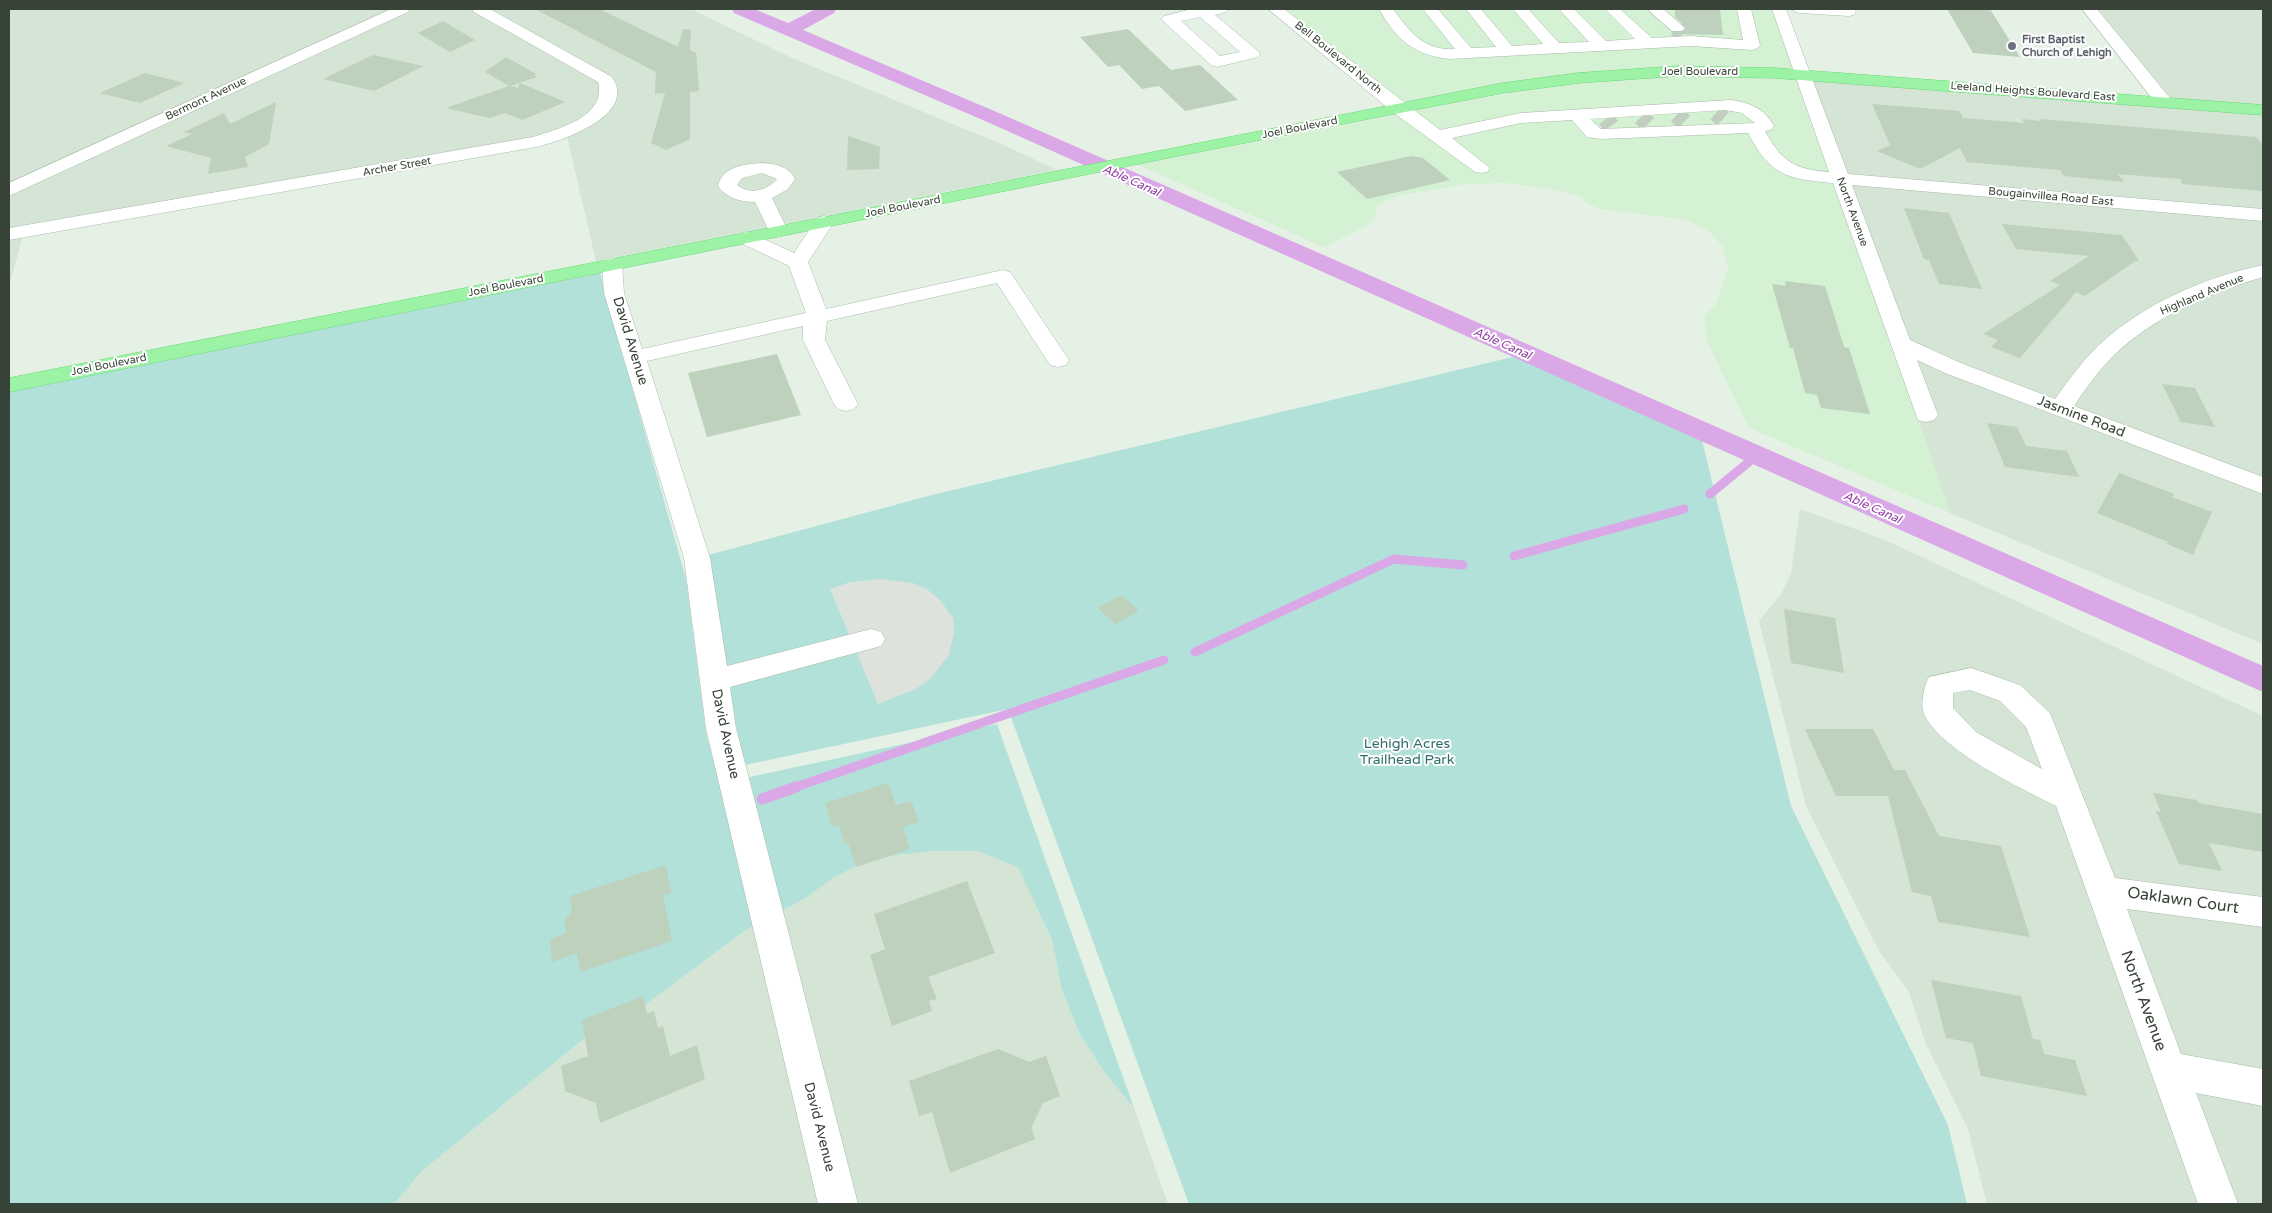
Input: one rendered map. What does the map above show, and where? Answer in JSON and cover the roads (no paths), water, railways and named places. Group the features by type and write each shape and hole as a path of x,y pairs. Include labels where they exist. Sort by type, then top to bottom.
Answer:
{"main road":[{"name":"Joel Boulevard","path":"9,385 1139,159 1527,84 1630,73 1728,71 1802,74"},
{"name":"Leeland Heights Boulevard East","path":"1802,74 2263,110"}],"street":[{"name":"Bermont Avenue","path":"9,190 403,9"},
{"name":"Archer Street","path":"9,234 536,142 579,126 603,108 609,99 611,89 606,80 479,9"},
{"path":"1201,11 1252,54 1217,62 1161,17 1201,11 1221,9"},
{"name":"Bell Boulevard North","path":"1276,9 1400,109 1481,168"},
{"path":"1386,9 1412,44 1423,50 1449,54 1648,43 1683,34 1752,45 1744,9"},
{"path":"1430,9 1467,53"},
{"path":"1473,9 1508,51"},
{"path":"1520,9 1556,48"},
{"path":"1566,9 1602,46"},
{"path":"1612,9 1648,43"},
{"path":"1654,9 1683,34"},
{"name":"North Avenue","path":"1779,9 1926,415"},
{"path":"1800,9 1849,12"},
{"path":"2089,9 2164,102"},
{"path":"1438,136 1521,118 1577,116 1664,120 1754,128 1765,126 1763,121 1744,106 1664,120 1593,133 1577,116"},
{"name":"Bougainvillea Road East","path":"1754,128 1773,161 1784,168 1811,176 2263,216"},
{"path":"761,195 778,231"},
{"path":"798,262 824,222"},
{"path":"746,238 798,262 818,316 814,326 814,340 846,404"},
{"name":"David Avenue","path":"612,264 614,293 697,558 725,744 838,1204"},
{"name":"Highland Avenue","path":"2060,409 2088,370 2112,345 2139,324 2174,305 2212,288 2263,271"},
{"path":"634,357 1003,276 1058,360"},
{"name":"Jasmine Road","path":"1900,344 1953,368 2263,486"},
{"path":"714,680 871,639"},
{"name":"North Avenue","path":"2069,798 2004,764 1965,740 1938,712 1939,685 1971,679 2010,693 2039,721 2069,798 2218,1204"},
{"name":"Oaklawn Court","path":"2103,891 2263,912"},
{"path":"2168,1070 2263,1087"}],"waterway":[{"name":"Able Canal","path":"740,9 789,30"},
{"path":"789,30 828,9"},
{"name":"Able Canal","path":"789,30 992,117 2263,680"},
{"path":"1710,494 1756,456 1754,458"},
{"path":"1514,556 1684,509"},
{"path":"1195,652 1394,559 1463,565"},
{"path":"793,788 1164,660"},
{"path":"762,799 796,787"}],"tunnel":[{"path":"1677,28 1683,34"},
{"path":"1716,113 1723,119"},
{"path":"1677,115 1684,122"},
{"path":"1641,117 1648,124"},
{"path":"1606,119 1611,126"}],"place":[{"name":"First Baptist Church of Lehigh","path":"2012,46"}],"park label":[{"name":"Lehigh Acres Trailhead Park","path":"1407,752"}]}
